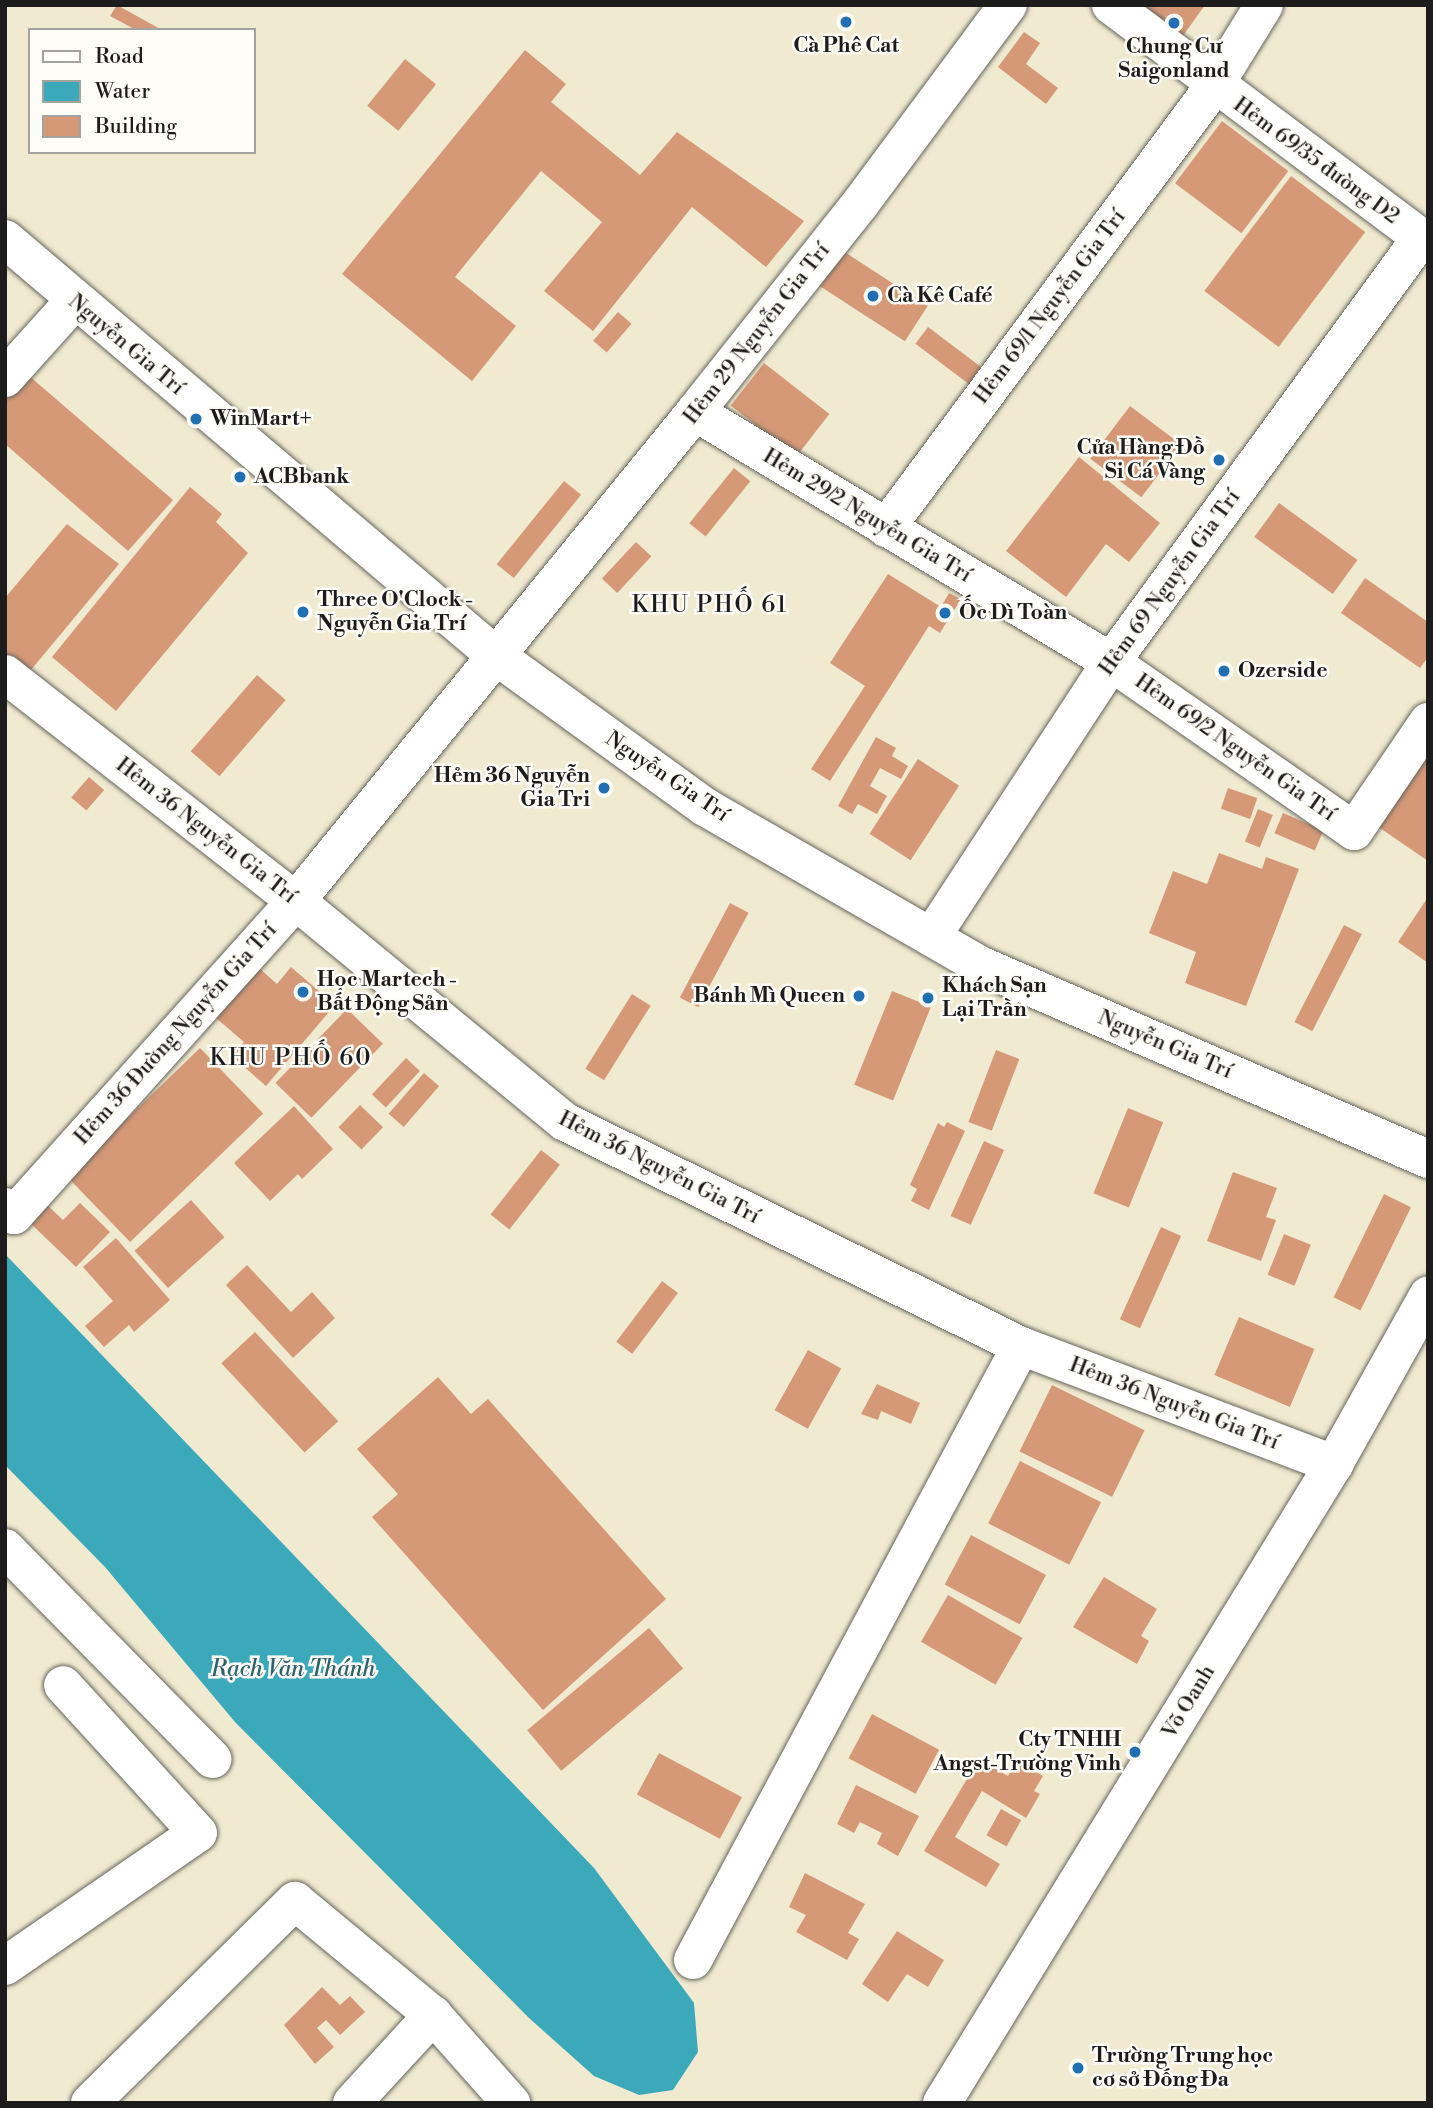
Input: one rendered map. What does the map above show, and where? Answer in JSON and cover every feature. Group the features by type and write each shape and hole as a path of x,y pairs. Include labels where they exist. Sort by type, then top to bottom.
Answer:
{"street":[{"name":"Hẻm 29 Nguyễn Gia Trí","path":"495,655 695,412 860,204 1008,5"},
{"name":"Hẻm 69/35 đường D2","path":"1111,5 1214,86 1424,241"},
{"name":"Hẻm 69/1 Nguyễn Gia Trí","path":"886,528 1214,86 1265,5"},
{"name":"Nguyễn Gia Trí","path":"5,239 74,302 495,655 705,807 982,966 1428,1159"},
{"name":"Hẻm 69 Nguyễn Gia Trí","path":"932,936 1111,662 1424,241"},
{"path":"5,378 74,302"},
{"name":"Hẻm 29/2 Nguyễn Gia Trí","path":"695,412 1111,662"},
{"name":"Hẻm 36 Đường Nguyễn Gia Trí","path":"9,1211 296,901 495,655"},
{"name":"Hẻm 69/2 Nguyễn Gia Trí","path":"1111,662 1354,831 1428,722"},
{"name":"Hẻm 36 Nguyễn Gia Trí","path":"5,674 296,901 565,1122 1021,1346 1334,1464"},
{"name":"Võ Oanh","path":"942,2103 1334,1464 1428,1296"},
{"path":"693,1960 1021,1346"},
{"path":"5,1548 212,1759"},
{"path":"5,1966 198,1833 63,1685"},
{"path":"90,2103 295,1901 433,2015 510,2103"},
{"path":"352,2103 433,2015"}],"water":[{"name":"Rạch Văn Thánh","path":"5,1254 594,1868 694,2003 698,2052 673,2090 639,2095 594,2076 529,2018 235,1722 105,1567 5,1465"}],"building":[{"path":"117,5 158,28 132,28 110,16"},
{"name":"Chung Cư Saigonland","path":"1131,5 1205,5 1180,40"},
{"path":"1024,32 1040,43 1026,64 1058,88 1046,104 998,67"},
{"path":"525,50 566,84 551,102 640,175 677,132 804,221 766,267 692,207 593,331 544,291 602,222 541,171 455,277 516,326 472,381 342,274"},
{"path":"405,59 436,84 398,131 367,106"},
{"path":"1222,121 1288,171 1241,233 1175,183"},
{"path":"1291,176 1365,232 1279,347 1204,291"},
{"name":"Cà Kê Café","path":"843,251 928,306 905,341 820,286"},
{"path":"618,312 632,324 607,352 593,341"},
{"path":"928,327 991,375 978,391 915,344"},
{"path":"764,363 829,414 796,457 731,406"},
{"path":"27,374 173,500 128,551 5,444 5,399"},
{"path":"1130,406 1181,445 1141,497 1090,459"},
{"path":"1079,457 1160,523 1129,562 1106,544 1066,597 1006,551"},
{"path":"734,468 750,481 706,536 689,523"},
{"path":"564,481 581,495 514,578 497,564"},
{"path":"190,487 222,514 216,522 248,553 116,711 52,657"},
{"path":"1279,503 1357,560 1333,594 1254,537"},
{"path":"67,524 119,564 26,676 5,660 5,598"},
{"path":"636,542 651,556 617,593 602,579"},
{"path":"888,574 941,607 949,593 961,599 940,633 929,626 830,781 811,769 865,686 830,663"},
{"path":"1365,578 1428,622 1428,657 1420,668 1341,613"},
{"path":"257,675 286,700 219,776 191,751"},
{"path":"876,737 896,748 892,756 908,766 901,779 880,768 870,786 887,796 877,814 858,804 852,814 838,806"},
{"path":"1428,752 1428,861 1377,826"},
{"path":"918,759 959,786 911,860 870,834"},
{"path":"89,777 104,790 86,810 71,797"},
{"path":"1228,788 1257,798 1250,819 1221,809"},
{"path":"1258,809 1273,815 1260,847 1245,841"},
{"path":"1283,813 1324,830 1315,850 1274,833"},
{"path":"1219,853 1262,869 1266,857 1299,869 1246,1006 1185,983 1196,952 1149,933 1173,871 1207,884"},
{"path":"1428,897 1428,963 1398,942"},
{"path":"730,903 749,913 698,1007 680,997"},
{"path":"1344,925 1362,934 1312,1031 1295,1022"},
{"path":"291,967 335,1005 266,1086 232,1056 244,1042 216,1018 259,968 277,984"},
{"path":"892,991 931,1007 893,1100 854,1085"},
{"path":"632,994 651,1006 604,1080 585,1069"},
{"path":"347,1009 383,1044 311,1118 275,1083"},
{"path":"200,1048 263,1113 130,1242 67,1177"},
{"path":"996,1050 1019,1059 992,1131 968,1122"},
{"path":"406,1058 420,1071 386,1108 372,1095"},
{"path":"424,1073 439,1086 404,1127 389,1114"},
{"path":"360,1105 383,1127 361,1150 338,1127"},
{"path":"294,1106 333,1149 302,1179 298,1174 270,1201 234,1163"},
{"path":"1128,1108 1163,1122 1129,1208 1094,1193"},
{"path":"947,1122 965,1131 929,1210 911,1201 917,1189 910,1185 938,1123 944,1127"},
{"path":"984,1141 1004,1150 971,1225 951,1216"},
{"path":"541,1150 560,1165 509,1229 491,1215"},
{"path":"1233,1172 1277,1188 1266,1217 1276,1220 1261,1261 1207,1241"},
{"path":"1384,1194 1411,1207 1361,1311 1334,1297"},
{"path":"191,1200 224,1237 168,1288 135,1251"},
{"path":"45,1203 63,1220 80,1203 110,1232 76,1267 28,1221"},
{"path":"1161,1227 1181,1236 1140,1328 1120,1319"},
{"path":"1284,1234 1311,1245 1294,1286 1268,1275"},
{"path":"116,1238 170,1300 134,1332 129,1325 104,1347 85,1326 113,1301 83,1267"},
{"path":"247,1265 291,1312 312,1292 335,1318 293,1358 226,1285"},
{"path":"662,1281 678,1293 632,1354 616,1342"},
{"path":"1239,1317 1314,1349 1290,1407 1214,1375"},
{"path":"255,1332 338,1421 305,1453 221,1363"},
{"path":"808,1350 841,1368 808,1429 775,1410"},
{"path":"438,1377 471,1414 488,1399 666,1599 543,1710 372,1517 398,1494 357,1449"},
{"path":"877,1384 920,1403 911,1424 881,1411 878,1420 861,1414"},
{"path":"1052,1385 1145,1430 1112,1497 1020,1452"},
{"path":"1020,1461 1101,1502 1069,1565 988,1523"},
{"path":"971,1535 1046,1575 1020,1624 945,1584"},
{"path":"1104,1577 1157,1609 1141,1636 1149,1641 1137,1664 1073,1627"},
{"path":"948,1595 1022,1638 995,1685 921,1642"},
{"path":"649,1628 683,1669 561,1771 527,1730"},
{"path":"872,1714 939,1750 916,1794 849,1758"},
{"path":"659,1753 742,1797 720,1839 637,1794"},
{"path":"979,1759 1008,1776 1017,1761 1043,1776 1034,1791 1040,1794 1026,1818 982,1791 955,1837 1000,1864 986,1887 924,1851"},
{"path":"856,1785 919,1816 898,1856 877,1844 882,1833 860,1822 854,1833 837,1824"},
{"path":"1001,1809 1021,1820 1007,1846 986,1835"},
{"path":"805,1873 865,1904 848,1933 859,1939 847,1960 796,1932 806,1915 789,1907"},
{"path":"897,1931 944,1960 928,1987 907,1974 888,2002 862,1984"},
{"path":"322,1987 340,2005 350,1996 365,2012 340,2035 326,2020 317,2028 334,2047 315,2064 284,2025"}],"place":[{"name":"Cà Phê Cat","path":"846,22"},
{"name":"Chung Cư Saigonland","path":"1174,23"},
{"name":"Cà Kê Café","path":"873,296"},
{"name":"WinMart+","path":"196,419"},
{"name":"Cửa Hàng Đồ Si Cá Vàng","path":"1219,460"},
{"name":"ACBbank","path":"240,477"},
{"name":"Three O'Clock - Nguyễn Gia Trí","path":"303,612"},
{"name":"Ốc Dì Toàn","path":"945,613"},
{"name":"Ozerside","path":"1224,671"},
{"name":"Hẻm 36 Nguyễn Gia Tri","path":"604,788"},
{"name":"Học Martech - Bất Động Sản","path":"303,992"},
{"name":"Bánh Mì Queen","path":"859,996"},
{"name":"Khách Sạn Lại Trần","path":"928,998"},
{"name":"Cty TNHH Angst-Trường Vinh","path":"1135,1752"},
{"name":"Trường Trung học cơ sở Đống Đa","path":"1078,2068"}],"district":[{"name":"KHU PHỐ 61","path":"710,605"},
{"name":"KHU PHỐ 60","path":"291,1058"}]}
